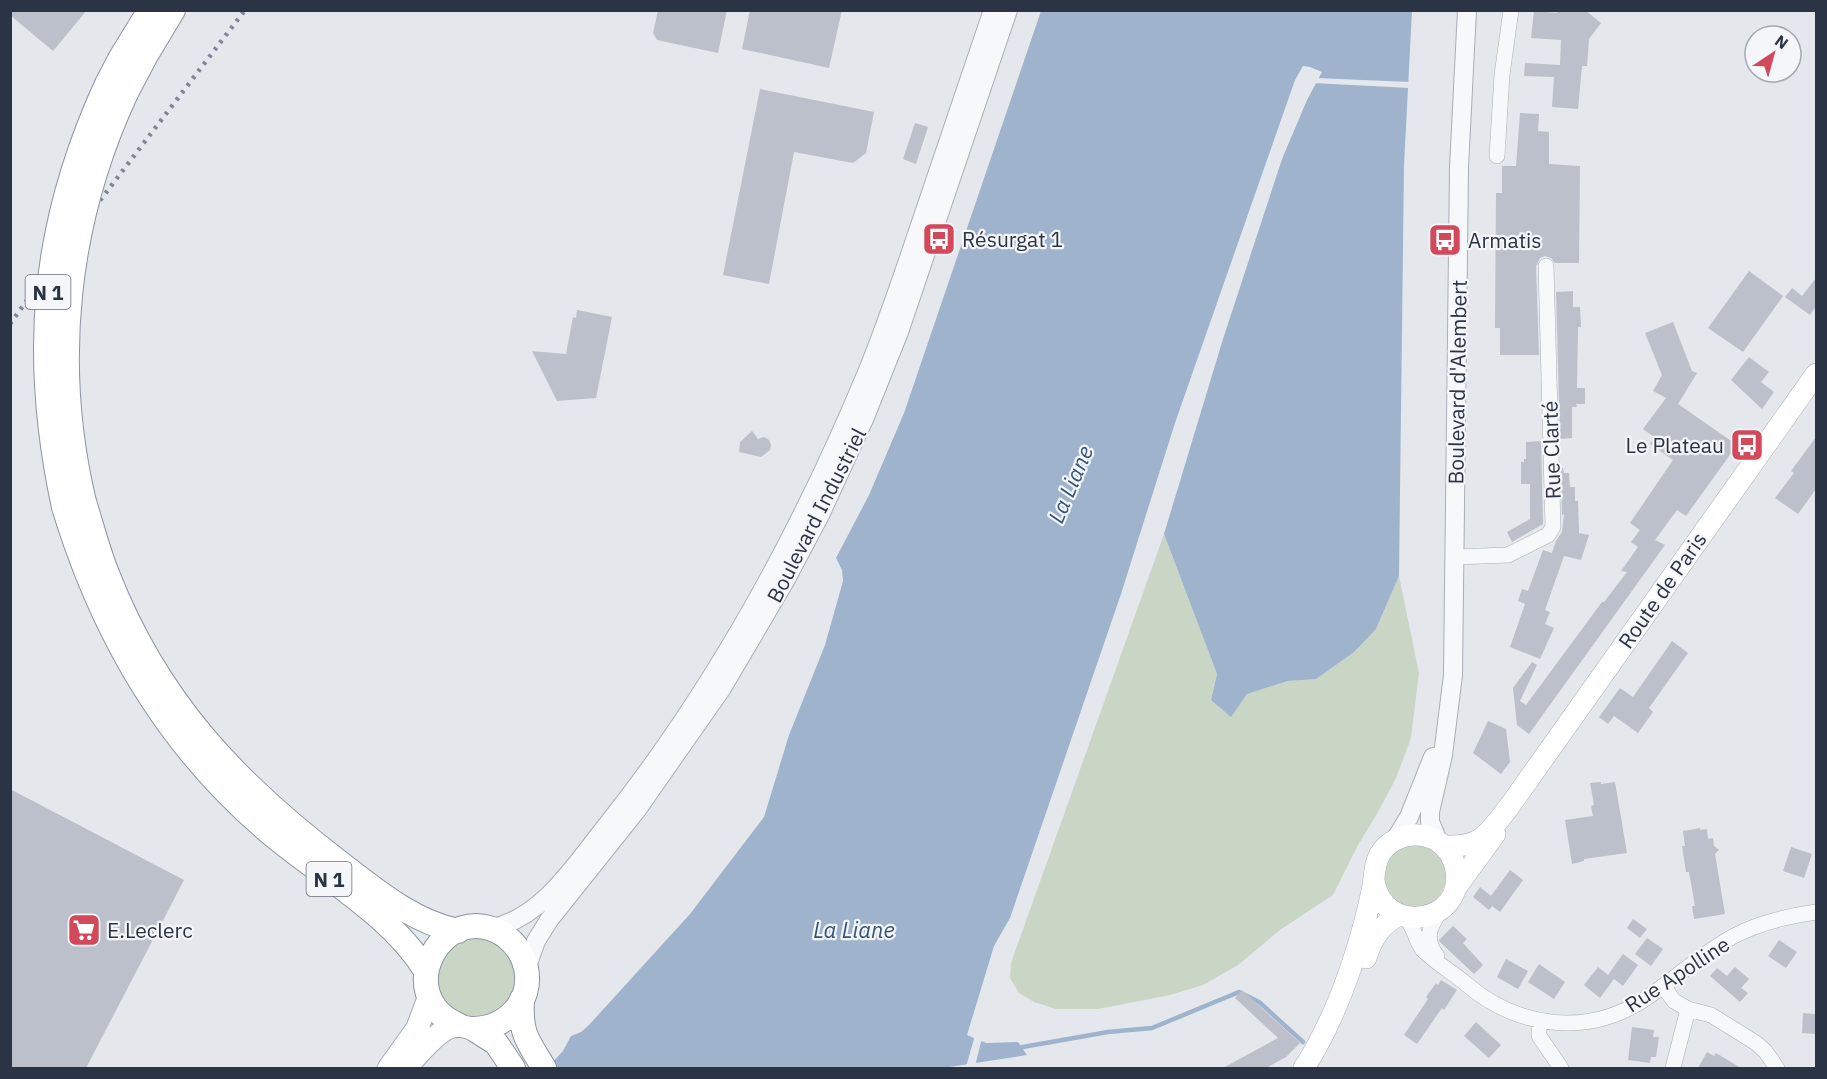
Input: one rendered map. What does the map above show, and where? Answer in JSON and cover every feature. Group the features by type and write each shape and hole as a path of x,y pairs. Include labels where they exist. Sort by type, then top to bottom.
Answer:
{"highway":[{"name":"N 1","path":"150,10 120,59 117,89 106,141 88,196 77,240 67,337 68,394 74,449 74,504 103,562 125,616 145,653 169,709 204,754 226,792 267,830 381,919 406,945 426,971"},
{"name":"N 1","path":"117,89 149,49 173,10"},
{"name":"N 1","path":"204,754 235,774 273,809 371,887 425,920 458,931"},
{"path":"466,1027 490,1027 504,1020 516,1010 527,983 522,956 514,944 489,929 473,927 458,931 438,944 431,954 426,971 426,983 429,997 442,1015 466,1027 492,1040 510,1063"},
{"path":"522,999 522,1024 529,1043 544,1068"}],"main road":[{"name":"Route de Paris","path":"1441,844 1466,846 1477,842 1485,836 1509,807 1816,374"},
{"name":"Route de Paris","path":"1455,889 1486,848 1509,807"},
{"path":"1304,1068 1329,1024 1346,983 1365,921 1377,859 1386,847 1395,840 1417,835 1441,844 1455,864 1457,878 1455,889 1448,903 1441,909 1422,917 1402,916 1390,909 1381,900 1374,881"},
{"path":"1319,1068 1351,1004 1372,941 1380,930 1402,916"},
{"path":"390,1068 417,1029 429,997"},
{"path":"406,1068 430,1042 466,1027"}],"street":[{"name":"Boulevard Industriel","path":"489,929 514,922 533,910 587,849 628,798 686,716 764,589 817,487 868,369 922,220 993,10"},
{"name":"Boulevard Industriel","path":"526,969 537,941 549,920 631,818 722,688 785,581 821,513 865,417 899,332 1008,10"},
{"name":"Boulevard d'Alembert","path":"1441,844 1430,822 1430,812 1443,755 1453,675 1459,167 1467,10"},
{"path":"1497,156 1502,75 1511,10"},
{"name":"Rue Clarté","path":"1455,557 1508,555 1548,535 1553,527 1546,266"},
{"name":"Boulevard d'Alembert","path":"1395,840 1413,808 1448,717"},
{"name":"Rue Apolline","path":"1441,909 1432,924 1428,940 1444,966"},
{"name":"Rue Apolline","path":"1402,916 1412,925 1423,949 1489,1002 1517,1015 1539,1021 1581,1022 1604,1017 1634,1005 1713,949 1743,932 1786,917 1816,912"},
{"path":"1663,986 1674,1002 1688,1009 1711,1015 1756,1043 1766,1051 1777,1068"},
{"path":"1673,1068 1688,1009"},
{"path":"1539,1021 1539,1036 1561,1068"}],"green space":[{"path":"1164,534 1217,674 1211,700 1247,694 1288,681 1316,679 1376,629 1399,576 1419,673 1411,738 1396,778 1333,895 1280,930 1238,965 1203,985 1170,995 1098,1009 1056,1009 1034,1002 1019,993 1010,978 1011,963"},
{"path":"1415,845 1427,847 1437,854 1444,864 1446,876 1444,888 1437,898 1427,905 1415,907 1403,905 1393,898 1386,888 1384,876 1386,864 1393,854 1403,847"},
{"path":"477,939 492,942 505,950 513,963 516,978 513,993 505,1006 492,1014 477,1017 462,1014 449,1006 441,993 438,978 441,963 449,950 462,942"}],"water":[{"name":"La Liane","path":"1041,11 1412,11 1404,165 1399,576 1376,629 1354,652 1316,679 1288,681 1247,694 1231,717 1211,700 1217,674 1164,534 1223,339 1282,159 1307,100 1322,72 1303,66 1295,80 1175,423 1121,594 1010,918 994,946 967,1035 986,1043 1018,1042 1027,1055 943,1068 547,1068 563,1051 571,1036 581,1032 589,1025 690,914 764,817 789,735 825,645 843,581 842,570 836,558 869,495 904,413"}],"pier":[{"path":"1316,78 1410,82 1410,88 1313,83"},
{"path":"975,1035 982,1038 975,1066 966,1067"}],"building":[{"path":"10,10 87,10 53,51 10,15"},
{"path":"658,10 727,10 718,53 657,40 653,33"},
{"path":"750,10 842,10 829,68 742,49"},
{"path":"1559,10 1585,10 1601,23 1589,39 1587,66 1582,66 1578,109 1552,107 1554,77 1524,76 1525,63 1560,65 1561,40 1531,38 1534,11 1557,13"},
{"path":"760,89 874,112 866,153 853,163 794,152 769,284 723,275"},
{"path":"1520,113 1539,114 1538,131 1549,132 1549,164 1580,166 1579,263 1555,263 1551,258 1545,256 1540,258 1536,266 1539,355 1500,355 1500,328 1495,328 1496,193 1502,193 1502,166 1516,166"},
{"path":"915,123 928,127 916,164 903,159"},
{"path":"1749,271 1783,296 1743,352 1708,328"},
{"path":"1816,278 1816,306 1810,315 1785,297 1792,288 1802,296"},
{"path":"1573,291 1573,307 1580,307 1581,327 1578,327 1577,388 1585,388 1585,404 1576,404 1577,407 1572,407 1572,438 1560,439 1556,292"},
{"path":"577,310 612,317 596,398 557,401 532,351 566,354 573,317 576,318"},
{"path":"1673,322 1692,371 1697,373 1678,404 1737,445 1686,516 1677,510 1655,540 1665,545 1529,734 1517,725 1513,688 1532,662 1537,665 1520,701 1526,705 1627,572 1621,571 1638,547 1631,542 1640,530 1630,523 1673,460 1650,444 1654,437 1643,429 1666,398 1653,391 1662,375 1645,333"},
{"path":"1749,357 1769,372 1761,382 1774,392 1762,409 1731,380"},
{"path":"752,431 758,439 764,437 771,445 770,450 761,457 739,452 740,442"},
{"path":"1816,437 1816,489 1798,514 1775,498 1794,473 1791,471"},
{"path":"1541,441 1543,524 1512,542 1507,532 1530,519 1530,484 1521,484 1521,462 1526,459 1526,442"},
{"path":"1561,468 1564,473 1569,473 1570,487 1575,487 1579,533 1589,535 1581,560 1564,556 1545,610 1550,612 1545,624 1554,628 1540,659 1510,647 1525,604 1518,601 1522,589 1528,591 1543,550 1552,553 1562,532 1564,514 1562,515"},
{"path":"1672,641 1688,653 1649,708 1653,712 1638,733 1614,716 1608,724 1599,717 1620,688 1633,697"},
{"path":"1488,721 1506,729 1510,762 1501,774 1473,753"},
{"path":"1601,782 1601,784 1615,782 1627,853 1584,859 1584,861 1572,864 1565,820 1593,816 1591,806 1594,805 1590,783"},
{"name":"E.Leclerc","path":"10,789 184,880 86,1068 10,1068"},
{"path":"1700,828 1700,830 1707,829 1708,839 1713,838 1714,846 1719,850 1715,854 1725,914 1694,919 1692,906 1695,906 1682,846 1685,846 1683,831"},
{"path":"1791,847 1812,854 1804,878 1783,871"},
{"path":"1510,870 1523,880 1500,912 1492,906 1489,910 1473,897 1480,887 1491,896"},
{"path":"1633,919 1647,929 1640,938 1627,928"},
{"path":"1453,926 1467,939 1463,943 1483,965 1474,974 1439,940"},
{"path":"1647,938 1663,949 1651,966 1635,954"},
{"path":"1779,940 1797,952 1786,968 1768,956"},
{"path":"1623,954 1638,965 1623,986 1614,979 1600,998 1584,985 1598,967 1608,975"},
{"path":"1506,959 1528,971 1518,989 1497,977"},
{"path":"1539,964 1565,982 1554,999 1528,982"},
{"path":"1735,967 1749,979 1741,988 1748,993 1740,1002 1710,976 1717,968 1727,976"},
{"path":"1441,980 1457,990 1417,1044 1404,1035 1428,999 1426,997"},
{"path":"1242,990 1300,1043 1286,1057 1266,1068 1223,1068 1278,1038 1235,998"},
{"path":"1803,1013 1816,1014 1816,1034 1802,1033"},
{"path":"1476,1022 1501,1045 1489,1058 1464,1036"},
{"path":"1632,1027 1654,1030 1653,1037 1659,1037 1656,1057 1651,1057 1650,1063 1628,1060"},
{"path":"1707,1052 1714,1056 1716,1053 1741,1068 1698,1068"}],"waterway":[{"path":"1017,1048 1108,1032 1152,1028 1239,992 1259,1002 1303,1042"}],"railway":[{"path":"10,324 73,236 245,10"}],"place":[{"name":"Résurgat 1","path":"939,239"},
{"name":"Armatis","path":"1445,240"},
{"name":"Le Plateau","path":"1747,445"},
{"name":"E.Leclerc","path":"84,930"}]}
